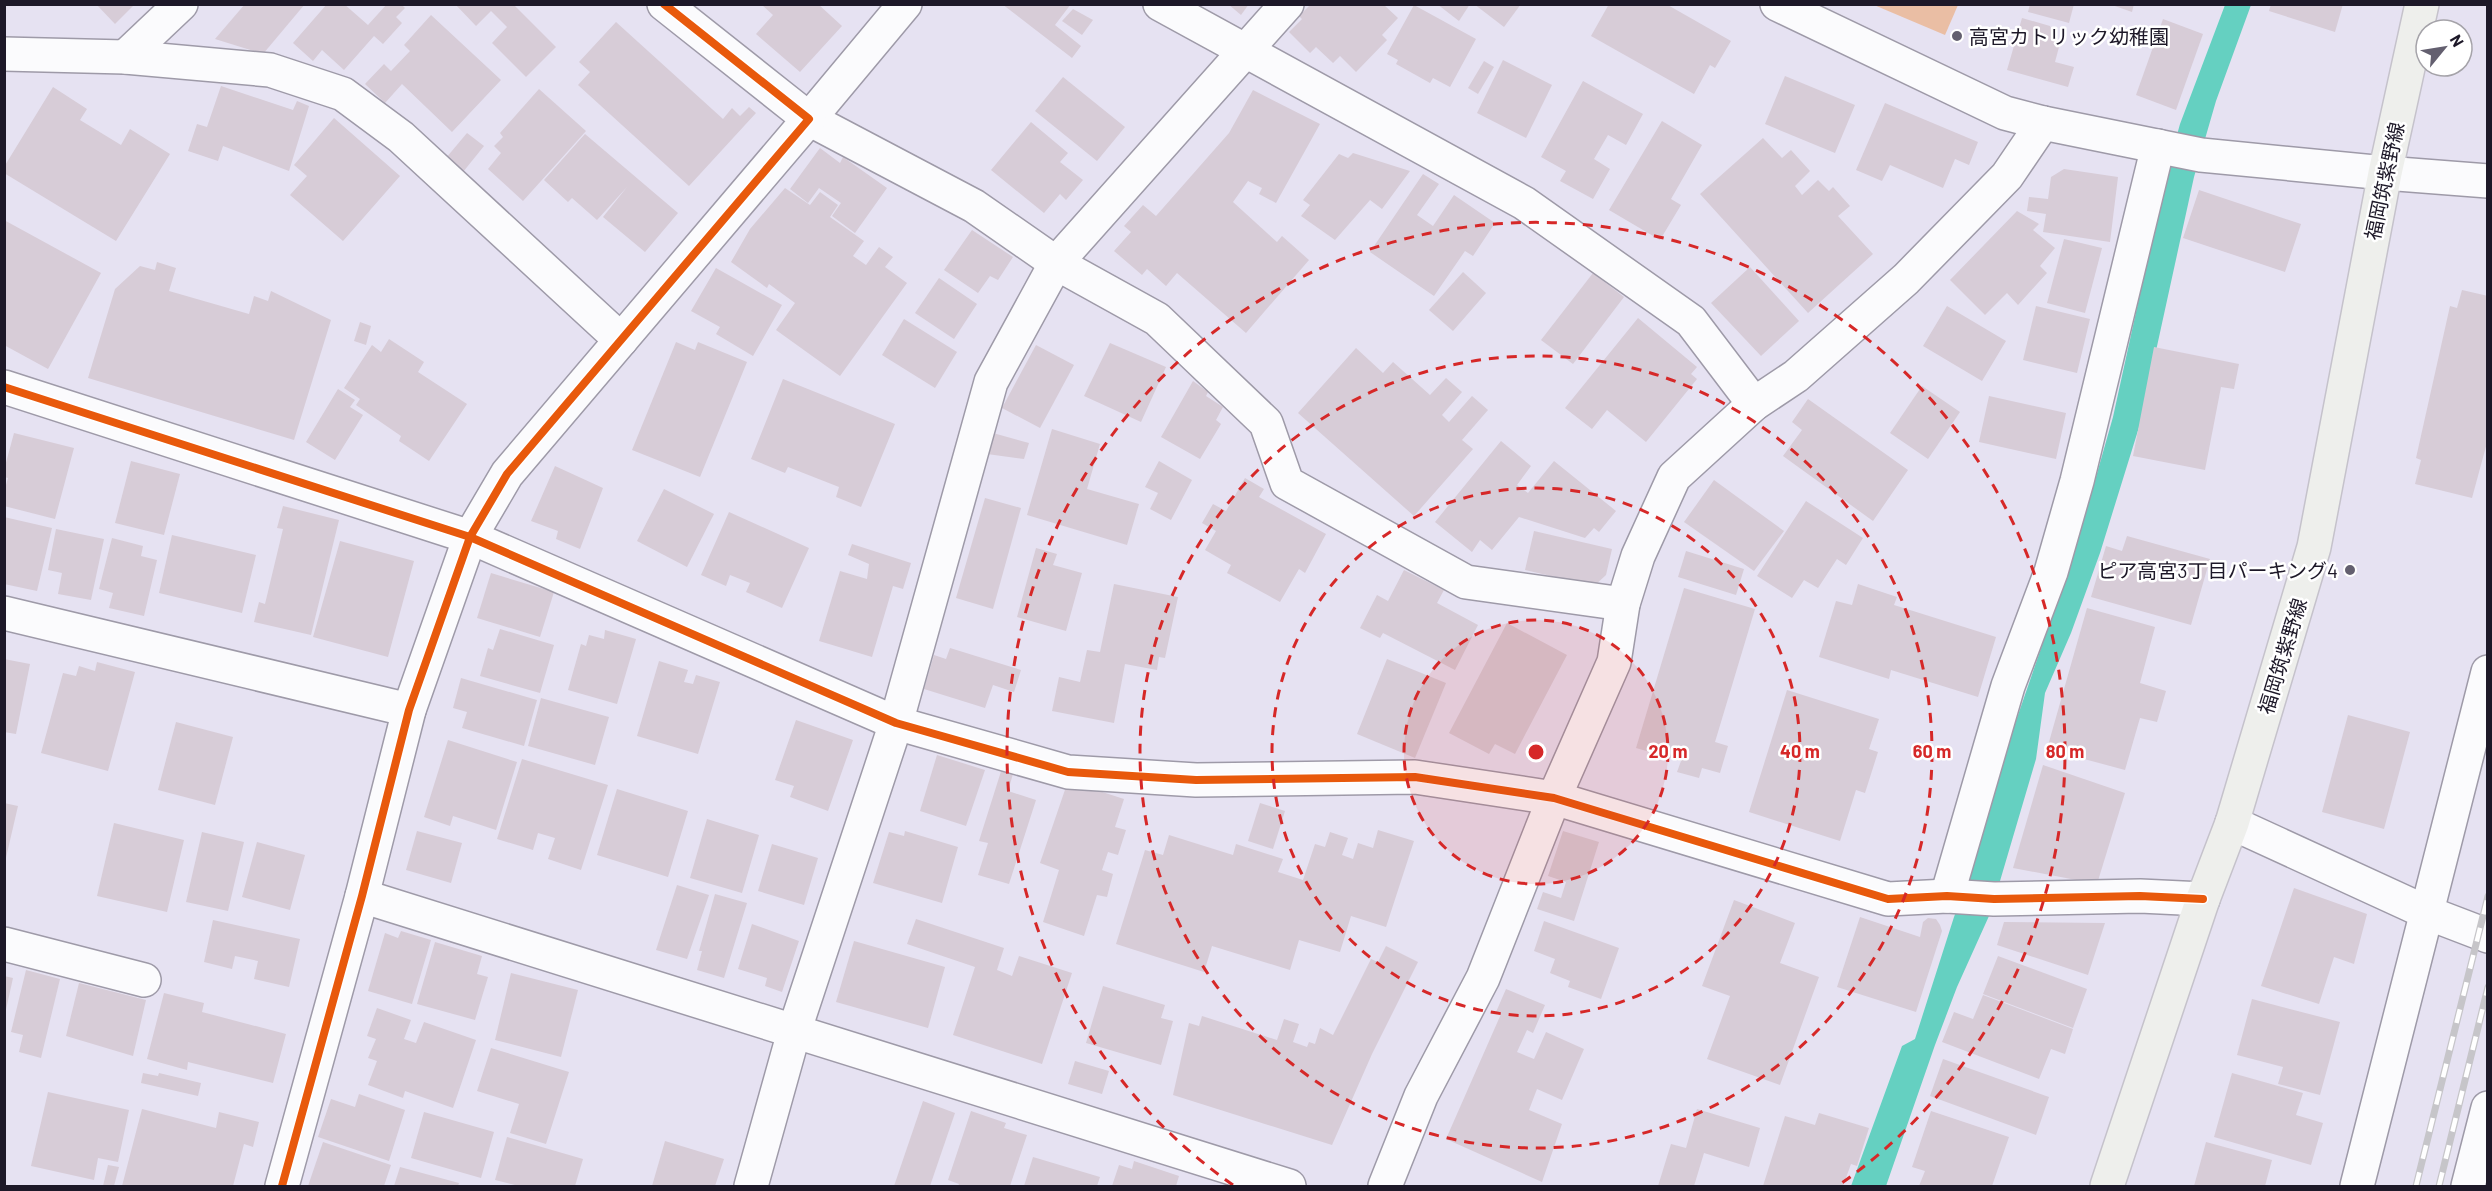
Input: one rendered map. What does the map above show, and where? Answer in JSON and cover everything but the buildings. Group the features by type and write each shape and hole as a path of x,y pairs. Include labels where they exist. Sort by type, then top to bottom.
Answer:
{"main road":[{"name":"福岡筑紫野線","path":"2107,1186 2203,899 2232,823 2314,547 2385,173 2422,4"}],"street":[{"path":"125,57 181,4"},
{"path":"664,4 809,119 974,206 1056,263 1157,319 1266,423 1287,483 1466,582 1623,604"},
{"path":"282,1186 362,896 409,710 470,537 507,474 905,4"},
{"path":"1160,4 1524,203 1690,321 1754,404"},
{"path":"751,1186 794,1032 896,723 990,382 1056,263 1287,4"},
{"path":"1778,4 2006,113 2043,123 2177,150 2385,173 2487,181"},
{"path":"4,54 125,57 270,70 343,94 401,137 621,340"},
{"path":"1385,1186 1421,1096 1483,978 1554,798 1614,662 1623,604 1638,556 1674,477 1754,404 1796,376 1906,279 2007,176 2043,123"},
{"path":"1954,897 2008,686 2051,572 2177,150"},
{"path":"4,387 470,537 896,723 1068,772 1196,780 1415,777 1554,798 1888,899 2140,896 2203,899"},
{"path":"4,613 409,710"},
{"path":"2357,1186 2487,672"},
{"path":"2232,823 2427,913 2487,936"},
{"path":"362,896 1289,1186"},
{"path":"4,944 144,980"},
{"path":"2468,1186 2487,1108"}],"shaded area":[{"path":"1874,5 1958,5 1945,35"},
{"path":"2225,5 2251,5 2216,101 2194,177 2140,424 2100,553 2071,633 2045,693 2036,759 1989,916 1957,987 1886,1186 1851,1186 1902,1046 1915,1039 1968,880 2008,744 2077,544 2113,417 2167,171 2180,124"}],"railway":[{"path":"2416,1186 2488,896"},
{"path":"2439,1186 2488,987"}],"cycle path":[{"path":"282,1186 362,896 409,710 470,537 507,474 809,119 664,4"},
{"path":"4,387 470,537 896,723 1068,772 1196,780 1415,777 1554,798 1888,899 1947,896 1994,899 2140,896 2203,899"}],"place":[{"name":"高宮カトリック幼稚園","path":"1957,36"},
{"name":"ピア高宮3丁目パーキング4","path":"2350,570"}]}
